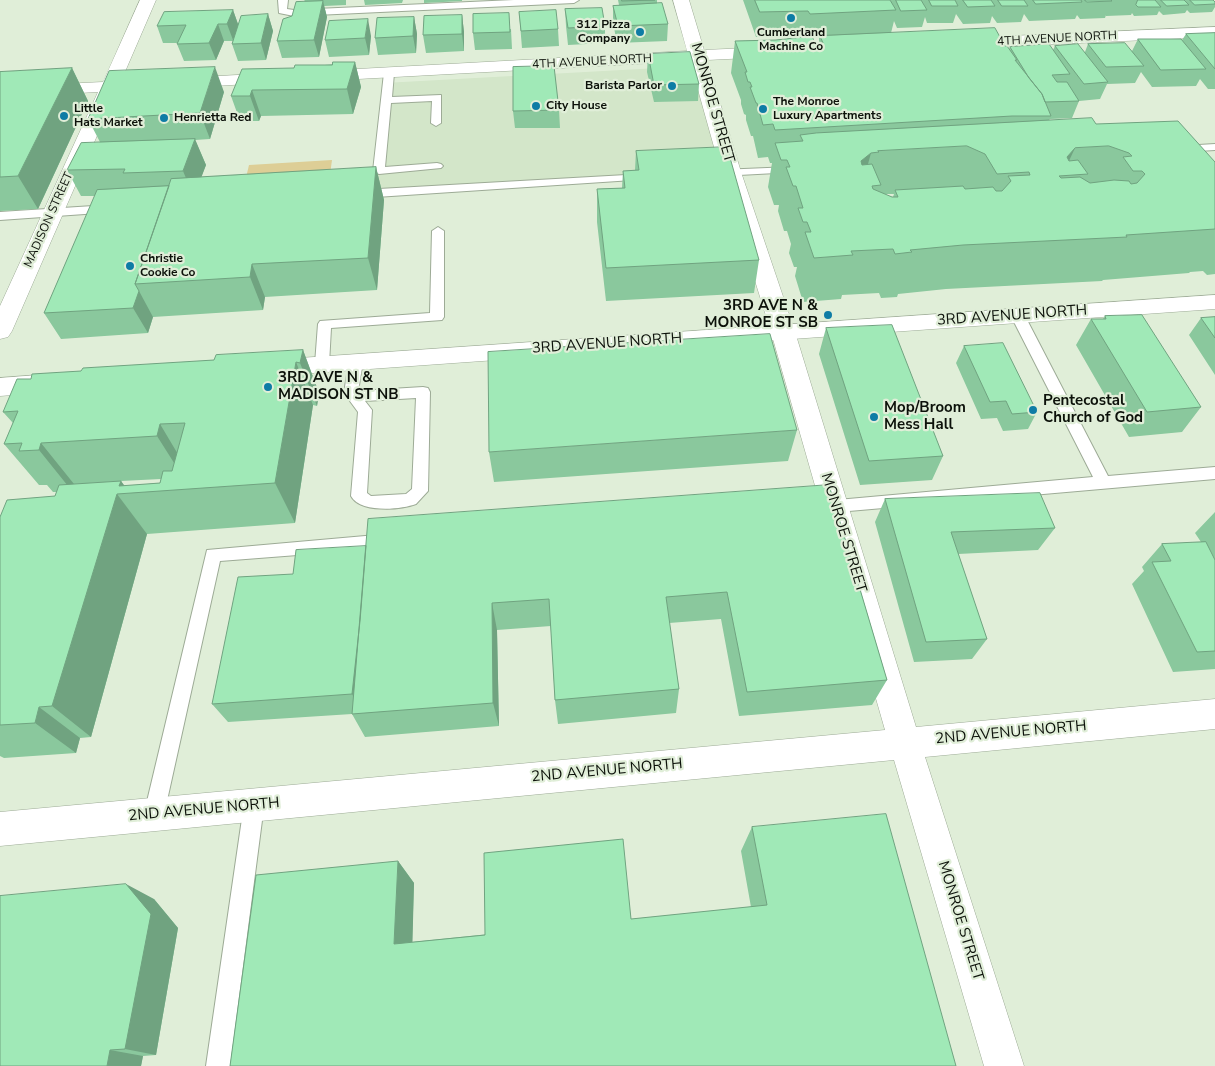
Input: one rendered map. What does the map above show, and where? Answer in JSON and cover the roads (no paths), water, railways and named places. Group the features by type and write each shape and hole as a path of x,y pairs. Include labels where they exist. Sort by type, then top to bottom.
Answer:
{"street":[{"name":"MADISON STREET","path":"0,331 148,0"},
{"name":"MONROE STREET","path":"681,0 699,56 722,173 783,332 821,507 905,743 1004,1066"},
{"name":"4TH AVENUE NORTH","path":"946,44 1215,32"},
{"name":"4TH AVENUE NORTH","path":"0,92 787,52"},
{"name":"3RD AVENUE NORTH","path":"254,369 1215,302"},
{"path":"0,387 77,381"},
{"name":"2ND AVENUE NORTH","path":"0,829 1215,714"}],"lane":[{"path":"283,0 282,11 294,13 574,0"},
{"path":"389,72 378,171 437,166"},
{"path":"386,100 437,97 436,123"},
{"path":"1166,150 1215,147"},
{"path":"722,173 802,170"},
{"path":"347,195 653,177"},
{"path":"0,216 120,208"},
{"path":"322,364 326,324 437,318 438,230"},
{"path":"1018,316 1104,483"},
{"path":"353,396 423,392 420,490 410,500 369,502 360,496 365,410 353,396 351,393 356,362"},
{"path":"821,507 1215,473"},
{"path":"154,814 213,555 401,540"},
{"path":"218,1066 254,805"}],"place":[{"name":"Cumberland Machine Co","path":"791,18"},
{"name":"312 Pizza Company","path":"640,32"},
{"name":"Barista Parlor","path":"672,86"},
{"name":"City House","path":"536,106"},
{"name":"The Monroe Luxury Apartments","path":"763,109"},
{"name":"Little Hats Market","path":"64,116"},
{"name":"Henrietta Red","path":"164,118"},
{"name":"Christie Cookie Co","path":"130,266"},
{"name":"3RD AVE N & MONROE ST SB","path":"828,315"},
{"name":"3RD AVE N & MADISON ST NB","path":"268,387"},
{"name":"Pentecostal Church of God","path":"1033,410"},
{"name":"Mop/Broom Mess Hall","path":"874,417"}]}
